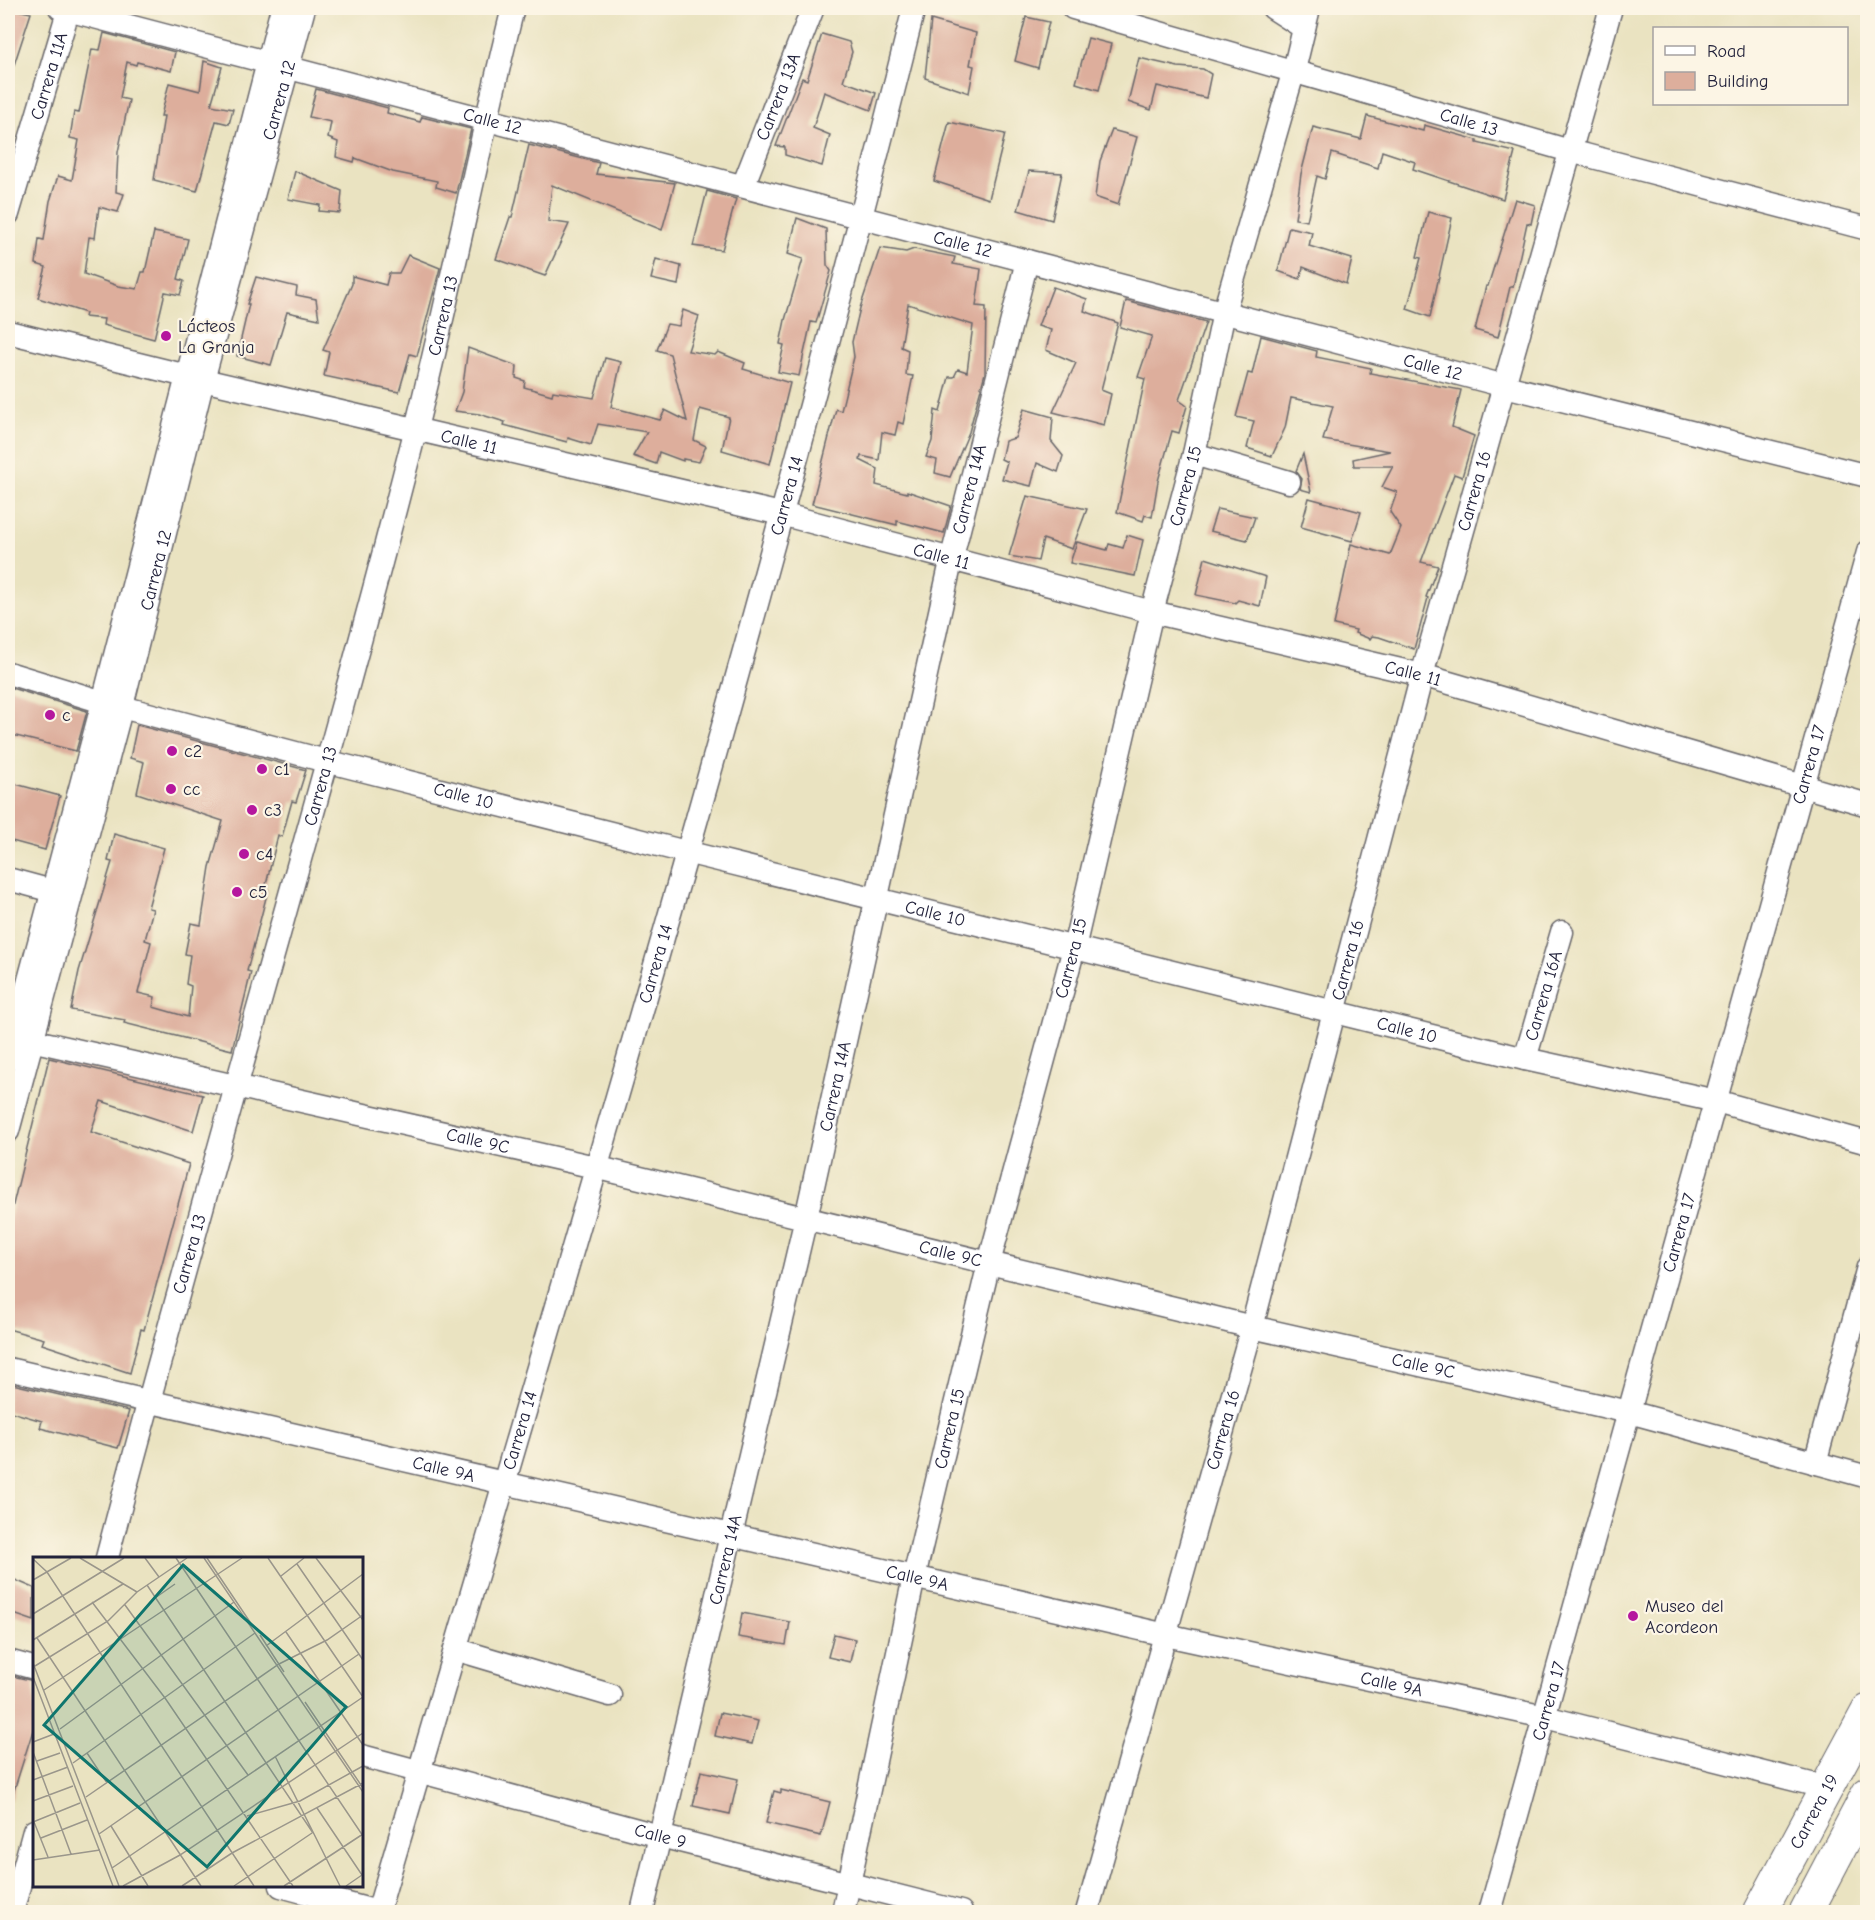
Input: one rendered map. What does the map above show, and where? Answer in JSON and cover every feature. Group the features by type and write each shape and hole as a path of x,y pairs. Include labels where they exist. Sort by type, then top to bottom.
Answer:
{"highway":[{"name":"Carrera 19","path":"1760,1912 1868,1711"},
{"path":"1806,1912 1868,1794"}],"street":[{"name":"Calle 12","path":"66,8 1505,386 1868,476"},
{"name":"Carrera 11A","path":"8,214 66,8"},
{"name":"Carrera 12","path":"279,64 282,8"},
{"name":"Carrera 12","path":"8,1131 31,1040 62,894 195,378 279,64 304,8"},
{"name":"Carrera 13","path":"107,1557 416,429 485,119 513,8"},
{"name":"Carrera 13A","path":"743,186 813,8"},
{"name":"Carrera 14","path":"378,1912 686,852 862,217 914,8"},
{"name":"Calle 13","path":"1073,8 1570,151 1868,229"},
{"path":"1273,8 1307,18"},
{"name":"Carrera 16","path":"1087,1912 1252,1327 1336,1013 1422,675 1611,8"},
{"name":"Carrera 15","path":"843,1912 914,1577 989,1263 1074,948 1152,612 1194,454 1224,312 1307,18"},
{"name":"Carrera 14A","path":"642,1912 806,1218 952,557 1027,261"},
{"name":"Calle 11","path":"8,332 195,378 781,514 952,557 1152,612 1422,675 1802,788 1868,805"},
{"path":"1194,454 1289,482"},
{"name":"Carrera 17","path":"1490,1912 1868,552"},
{"name":"Calle 10","path":"8,673 112,704 686,852 1525,1059 1716,1101 1868,1143"},
{"path":"8,879 62,894"},
{"name":"Carrera 12","path":"8,1059 62,894"},
{"name":"Carrera 16A","path":"1525,1059 1562,932"},
{"name":"Calle 9C","path":"31,1040 595,1167 1252,1327 1629,1412 1868,1477"},
{"path":"1815,1463 1868,1267"},
{"name":"Calle 9A","path":"8,1369 1166,1635 1545,1717 1827,1788"},
{"path":"455,1648 610,1695"},
{"path":"8,1661 33,1668"},
{"name":"Calle 9","path":"363,1756 660,1836 961,1912"},
{"path":"12,1912 33,1835"},
{"path":"285,1887 378,1912"}],"building":[{"path":"8,8 31,13 11,74 8,73"},
{"path":"1026,17 1049,22 1038,68 1015,61"},
{"path":"931,20 976,33 970,65 974,66 969,93 925,78"},
{"path":"104,33 175,52 171,71 137,62 136,65 127,62 120,98 129,100 118,152 116,192 124,194 118,212 99,207 95,238 89,237 84,274 118,286 137,289 142,272 145,272 154,232 188,239 178,279 184,281 180,295 165,292 154,339 103,325 104,319 85,317 86,313 38,298 46,267 36,264 39,239 44,240 50,201 58,176 72,180 79,140 70,138 74,112 79,113 92,49 100,50"},
{"path":"822,34 849,42 852,52 843,81 876,93 871,110 824,92 813,128 830,135 822,166 785,155 785,147 776,146 802,78 807,80"},
{"path":"1088,38 1111,44 1099,90 1076,83"},
{"path":"1139,58 1178,67 1203,69 1211,74 1206,98 1157,86 1151,110 1128,102"},
{"path":"204,61 222,67 211,105 233,109 229,124 216,121 197,191 154,180 164,116 161,116 169,83 200,91"},
{"path":"316,89 388,108 387,113 420,122 422,117 471,129 456,193 436,187 437,181 393,172 355,158 354,162 336,157 338,142 328,138 331,122 309,117"},
{"path":"1367,116 1423,131 1424,125 1477,140 1477,143 1515,152 1503,199 1413,169 1415,162 1382,151 1378,168 1332,153 1325,179 1317,176 1307,221 1295,219 1301,174 1313,127 1361,139"},
{"path":"949,122 1005,134 989,199 934,181"},
{"path":"1112,130 1137,137 1118,205 1095,197 1100,161"},
{"path":"529,145 599,163 596,174 675,183 662,230 552,185 548,221 569,224 545,276 496,259 510,217 512,217"},
{"path":"295,171 342,191 340,213 319,211 320,205 288,199"},
{"path":"1029,171 1062,173 1052,220 1018,210"},
{"path":"707,191 736,199 722,250 693,246"},
{"path":"1515,199 1535,205 1531,224 1527,223 1513,287 1510,287 1498,337 1475,330 1486,286 1488,286"},
{"path":"1428,212 1452,218 1430,317 1407,309 1421,258 1417,257"},
{"path":"797,218 826,229 827,265 831,271 816,323 811,322 799,376 778,372 784,345 780,344 785,320 803,259 788,254"},
{"path":"1289,227 1312,232 1309,246 1352,259 1346,284 1303,267 1300,279 1278,271"},
{"path":"880,248 906,252 914,249 955,257 953,264 981,269 976,306 986,307 985,373 969,432 950,477 935,473 937,460 926,457 932,441 935,410 940,412 949,377 954,377 958,369 967,372 973,325 908,304 901,347 908,350 906,375 913,376 903,424 898,422 895,435 882,432 879,460 861,456 860,460 878,469 876,485 907,493 907,491 951,506 944,533 897,521 897,525 812,504 836,409 841,411 854,357 852,342 860,308"},
{"path":"408,255 440,268 417,356 410,354 399,392 324,376 329,352 323,350 352,284 352,276 386,285 389,273 399,273"},
{"path":"656,259 681,266 678,285 651,279"},
{"path":"256,277 297,287 296,295 316,299 319,319 287,312 271,365 237,356 249,304 247,304"},
{"path":"1053,287 1087,299 1084,311 1118,323 1101,390 1111,394 1104,425 1053,412 1076,363 1046,350 1051,330 1038,326"},
{"path":"1126,301 1206,322 1179,400 1187,406 1179,433 1172,431 1158,481 1152,517 1145,515 1143,521 1117,512 1145,379 1138,377 1152,336 1120,327"},
{"path":"683,310 699,316 688,351 715,355 718,352 745,363 743,369 790,383 770,464 722,450 729,417 700,409 694,440 706,446 699,462 683,459 683,461 659,452 656,464 633,456 647,432 598,424 591,445 568,438 567,442 504,425 505,422 479,414 455,411 462,392 468,348 517,366 516,378 525,381 524,387 552,395 553,391 594,398 605,358 621,362 611,407 660,420 665,410 687,421 670,354 657,350 667,324 679,326"},
{"path":"1261,336 1317,351 1316,357 1371,368 1370,373 1461,390 1452,427 1474,436 1462,477 1454,474 1421,562 1438,566 1426,597 1428,598 1414,649 1379,637 1372,636 1370,639 1355,633 1356,630 1334,625 1351,544 1390,555 1401,528 1390,512 1397,492 1382,487 1393,466 1354,466 1353,459 1390,451 1323,440 1333,406 1291,398 1285,428 1272,456 1247,448 1254,421 1236,417 1248,373 1252,374"},
{"path":"1024,409 1053,417 1051,441 1063,456 1058,472 1037,463 1031,486 1002,479 1007,462 1001,459 1005,441 1015,438"},
{"path":"1303,454 1311,492 1300,489 1302,479 1296,471"},
{"path":"1027,496 1087,509 1072,549 1043,539 1038,561 1009,556"},
{"path":"1309,498 1361,512 1352,541 1301,527"},
{"path":"1217,509 1255,517 1247,540 1210,531"},
{"path":"1127,535 1143,540 1135,576 1070,563 1077,542 1107,550 1109,544 1123,548"},
{"path":"1205,558 1266,577 1260,606 1238,600 1235,603 1196,595"},
{"name":"c","path":"8,687 87,711 76,751 8,734"},
{"path":"137,725 306,770 296,802 292,801 282,837 278,835 265,889 268,890 247,971 251,972 232,1050 124,1023 125,1020 71,1010 79,971 112,862 108,861 114,834 164,848 148,908 153,909 145,940 151,942 138,993 155,997 153,1007 188,1017 191,986 186,984 190,955 185,954 191,923 201,925 210,867 223,821 137,793 144,762 130,758"},
{"path":"8,782 60,796 45,850 8,840"},
{"path":"49,1058 203,1095 193,1131 101,1101 91,1132 189,1164 130,1373 42,1344 44,1339 8,1329 8,1225"},
{"path":"8,1383 129,1411 118,1448 40,1428 42,1421 8,1411"},
{"path":"8,1577 33,1588 33,1621 8,1612"},
{"path":"742,1613 790,1622 786,1645 738,1637"},
{"path":"834,1634 855,1639 850,1662 828,1657"},
{"path":"8,1675 33,1681 33,1730 11,1800 8,1799"},
{"path":"720,1713 758,1721 752,1744 715,1736"},
{"path":"701,1771 738,1779 730,1814 693,1806"},
{"path":"781,1790 830,1802 821,1836 766,1823 774,1791 781,1793"}],"place":[{"name":"Lácteos La Granja","path":"166,336"},
{"name":"c","path":"50,715"},
{"name":"c2","path":"172,751"},
{"name":"c1","path":"262,769"},
{"name":"cc","path":"171,789"},
{"name":"c3","path":"252,810"},
{"name":"c4","path":"244,854"},
{"name":"c5","path":"237,892"},
{"name":"Museo del Acordeon","path":"1633,1616"}]}
